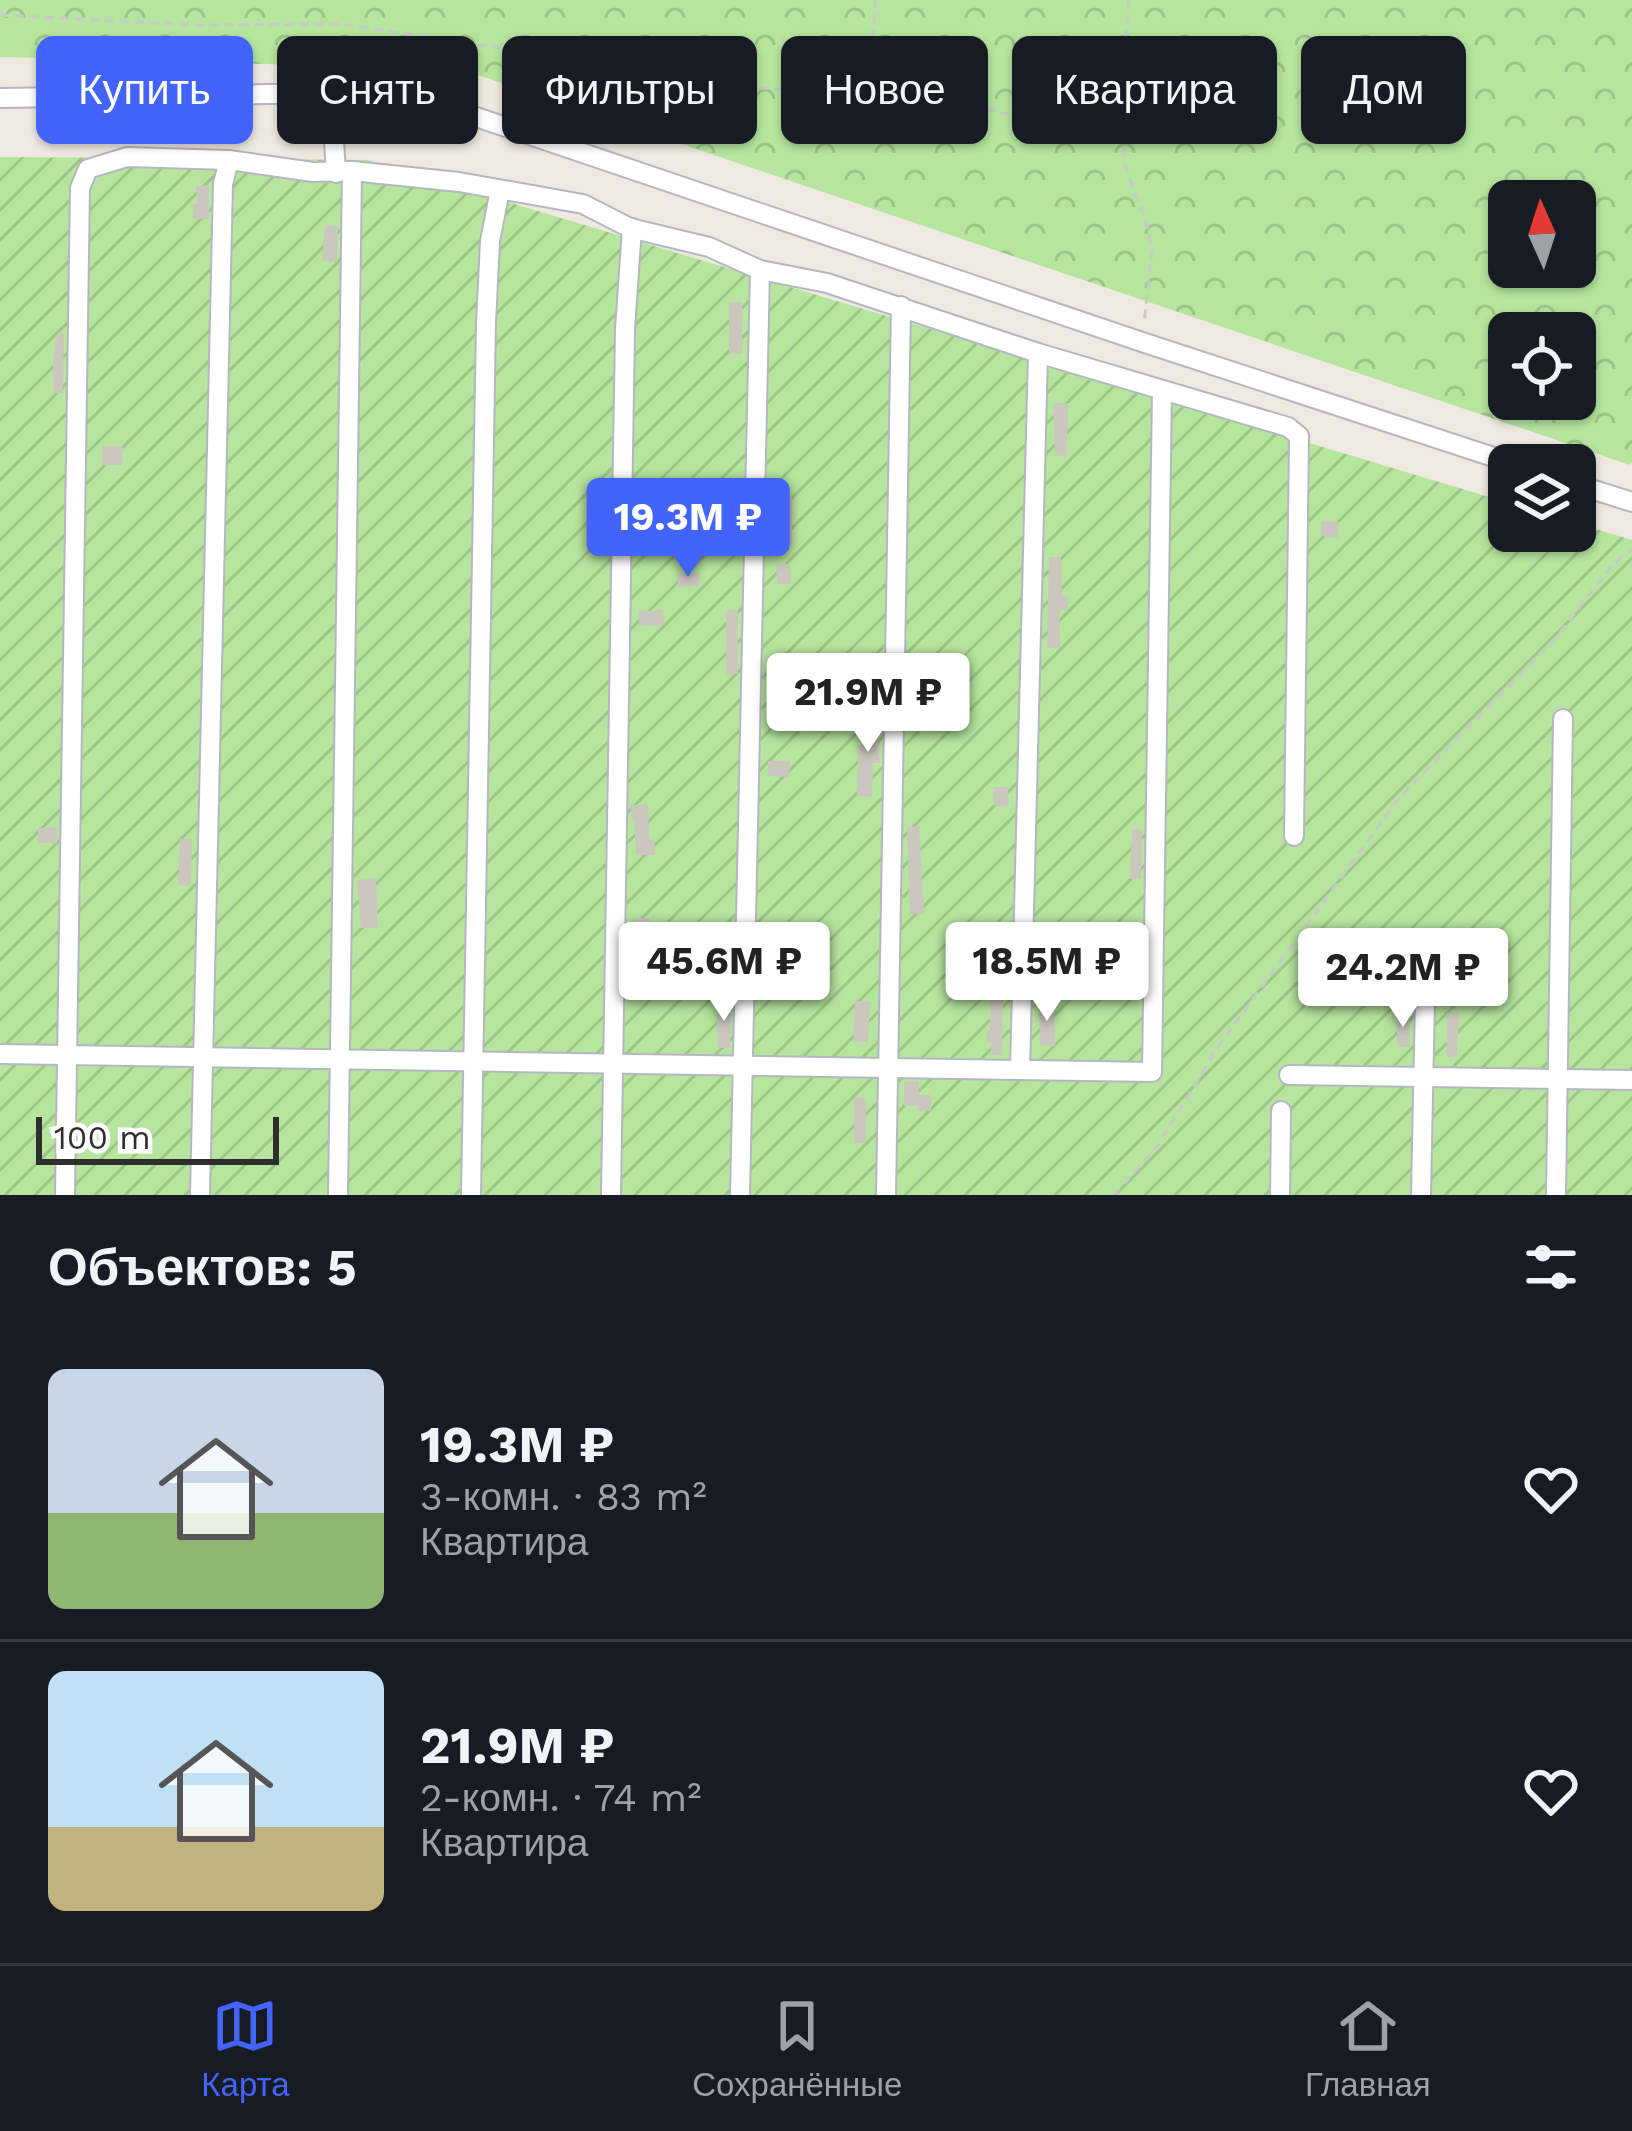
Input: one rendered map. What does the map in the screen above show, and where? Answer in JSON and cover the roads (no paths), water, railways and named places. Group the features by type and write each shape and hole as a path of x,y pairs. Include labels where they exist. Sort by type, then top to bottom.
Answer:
{"street":[{"path":"0,98 277,94"},
{"path":"478,118 1488,455"},
{"path":"338,1195 344,172 339,144"},
{"path":"65,1195 80,188 88,170 127,157 230,160 313,172 459,182 583,204 632,228 709,247 760,270 827,283 1037,353 1288,427 1300,436 1294,836"},
{"path":"200,1195 223,184 230,160"},
{"path":"471,1195 486,323 490,241 500,190"},
{"path":"611,1195 625,329 632,228"},
{"path":"740,1195 760,270"},
{"path":"886,1195 901,306"},
{"path":"1021,1070 1037,353"},
{"path":"0,1054 1151,1072 1162,390"},
{"path":"1596,491 1632,502"},
{"path":"1556,1195 1563,719"},
{"path":"1421,1195 1426,950"},
{"path":"1289,1075 1632,1080"},
{"path":"1280,1195 1281,1111"}]}
